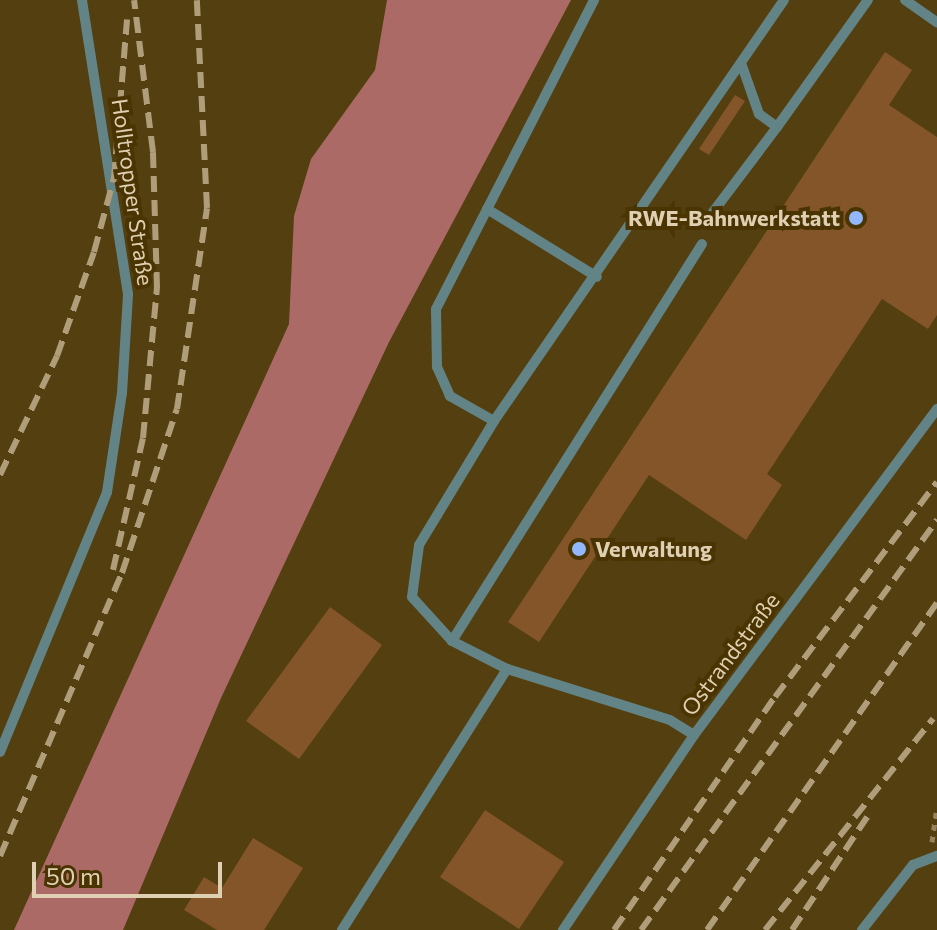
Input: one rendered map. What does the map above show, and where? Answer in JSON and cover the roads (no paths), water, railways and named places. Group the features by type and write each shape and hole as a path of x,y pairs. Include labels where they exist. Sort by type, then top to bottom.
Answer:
{"lane":[{"name":"Holltropper Straße","path":"0,752 107,492 122,393 128,294 82,0"},
{"path":"494,421 450,396 437,367 436,309 594,0"},
{"path":"694,735 670,720 507,669 452,641 412,597 419,545 494,421 597,277 784,0"},
{"path":"713,212 868,0"},
{"path":"905,0 937,22"},
{"path":"741,63 759,114 777,127"},
{"path":"487,209 597,277"},
{"path":"452,641 702,244"},
{"name":"Ostrandstraße","path":"563,930 694,735 937,409"},
{"path":"342,930 507,669"},
{"path":"862,930 913,865 934,856"}],"railway":[{"path":"113,570 143,438 157,288 153,152 134,0"},
{"path":"0,856 122,573 177,409 207,208 197,0"},
{"path":"0,475 57,356 94,252 114,178 127,20"},
{"path":"614,930 775,697 937,482"},
{"path":"641,930 937,520"},
{"path":"707,930 937,603"},
{"path":"765,930 933,719"},
{"path":"792,930 867,817"}],"place":[{"name":"RWE-Bahnwerkstatt","path":"856,218"},
{"name":"Verwaltung","path":"579,549"}]}
